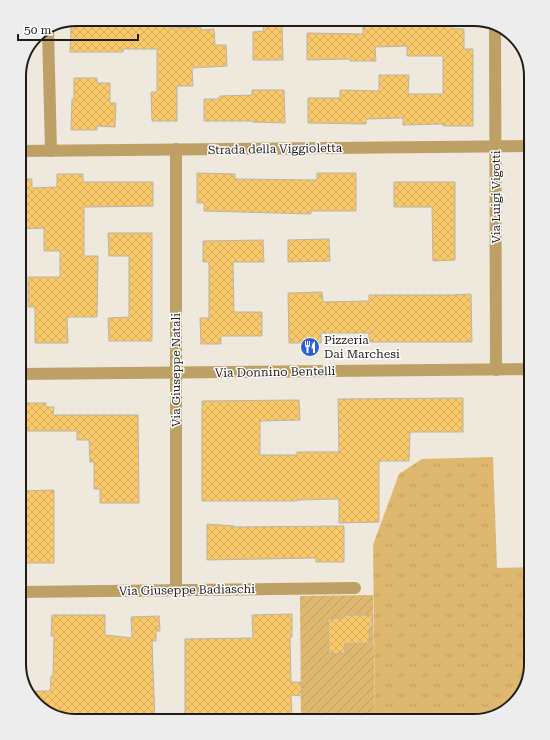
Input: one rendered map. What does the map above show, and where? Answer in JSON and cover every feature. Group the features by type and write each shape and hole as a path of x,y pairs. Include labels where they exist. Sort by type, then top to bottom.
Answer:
{"street":[{"name":"Via Luigi Vigotti","path":"495,31 496,370"},
{"path":"48,34 51,151"},
{"name":"Strada della Viggioletta","path":"26,151 524,146"},
{"name":"Via Giuseppe Natali","path":"176,150 176,590"},
{"name":"Via Donnino Bentelli","path":"26,374 524,369"},
{"name":"Via Giuseppe Badiaschi","path":"26,592 355,588"}],"green space":[{"path":"493,457 497,568 524,567 524,671 516,692 507,702 496,709 481,714 375,714 373,545 399,474 422,459"},
{"path":"373,595 375,714 301,714 300,596"}],"building":[{"path":"168,26 168,28 201,27 201,30 214,29 215,45 226,45 227,66 192,68 193,86 177,86 177,121 152,121 151,92 157,92 157,49 123,49 123,52 70,52 71,27"},
{"path":"263,26 282,26 283,60 253,60 253,32 264,31"},
{"path":"363,26 451,26 451,28 464,29 464,49 473,49 473,126 443,126 443,124 403,125 403,118 366,119 366,124 308,123 308,98 340,98 340,90 379,91 379,75 409,75 408,94 443,94 443,56 407,56 407,46 375,47 376,61 350,61 350,59 307,60 307,33 363,34"},
{"path":"74,78 97,78 97,83 110,83 110,103 116,103 115,127 97,126 97,130 71,130 72,99 74,99"},
{"path":"252,90 284,90 285,123 204,121 204,99 218,99 220,96 252,95"},
{"path":"197,173 235,174 235,179 317,180 317,173 356,173 356,211 311,211 311,214 204,211 204,203 197,203"},
{"path":"57,174 83,174 83,182 153,182 153,206 84,207 84,256 98,256 97,317 67,317 68,343 35,343 35,307 28,307 28,277 60,277 60,251 44,251 44,228 26,229 26,179 32,179 32,188 57,187"},
{"path":"394,182 455,182 455,260 433,261 432,207 394,207"},
{"path":"108,233 152,233 152,341 109,341 108,318 129,317 129,256 109,256"},
{"path":"329,239 330,261 288,262 288,240"},
{"path":"263,240 264,262 233,262 234,312 262,312 262,336 221,336 221,344 201,344 200,318 209,318 209,262 203,262 203,241"},
{"path":"322,292 323,302 369,301 369,295 471,294 472,342 369,342 369,333 321,333 321,343 289,343 288,293"},
{"path":"463,398 463,432 410,432 409,461 379,461 379,522 339,523 339,499 297,501 202,501 202,401 299,400 300,420 260,421 260,455 297,455 297,452 339,452 338,399"},
{"path":"26,403 46,403 46,407 54,407 53,415 138,415 139,503 100,503 100,489 94,489 94,462 90,462 89,440 77,440 77,431 26,431"},
{"path":"54,490 54,563 26,563 26,491"},
{"path":"207,524 234,527 344,526 344,562 316,562 316,558 207,560"},
{"path":"292,614 292,637 290,637 291,682 301,682 302,696 291,695 292,714 185,714 185,639 253,638 252,615"},
{"path":"52,615 105,615 105,635 132,638 131,617 159,616 160,631 156,631 156,641 152,641 155,714 69,714 57,710 43,702 34,691 50,691 51,676 53,676 54,636 51,636"},
{"path":"344,615 372,615 372,628 369,628 369,643 344,644 345,653 329,654 328,619 343,618"}],"place":[{"name":"Pizzeria Dai Marchesi","path":"310,347"}]}
